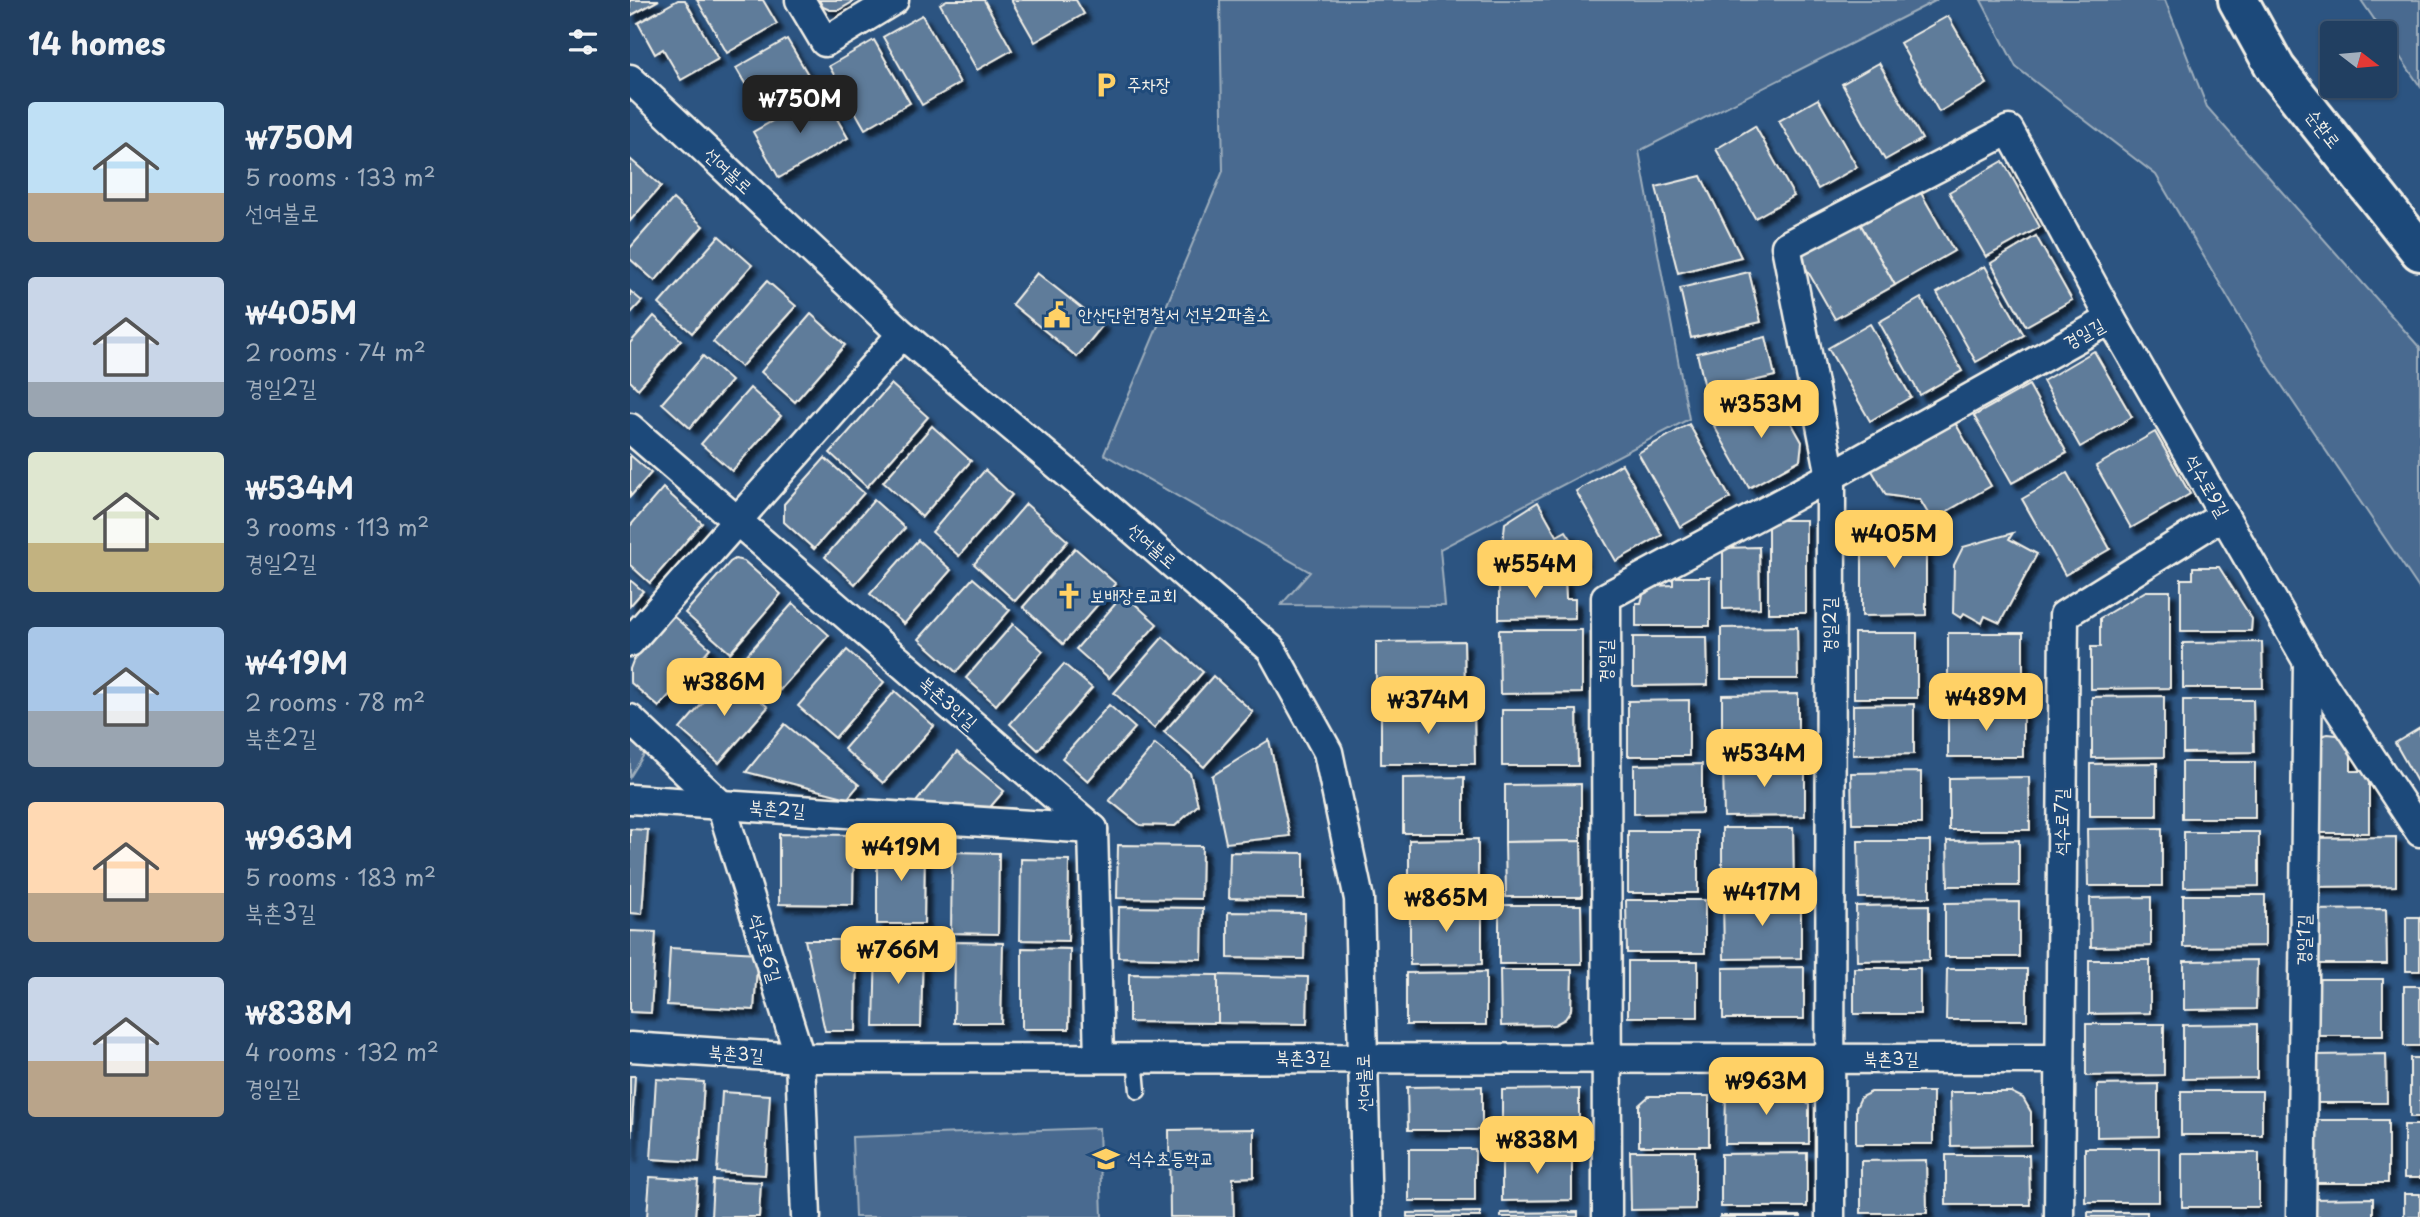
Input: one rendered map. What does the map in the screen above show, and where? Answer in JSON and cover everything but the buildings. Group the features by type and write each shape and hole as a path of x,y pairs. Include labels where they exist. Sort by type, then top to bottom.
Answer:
{"main road":[{"name":"순환로","path":"2238,0 2276,69 2420,251"}],"street":[{"path":"800,0 825,42 894,0"},
{"name":"선여불로","path":"630,79 902,334 1271,649 1328,752 1359,899 1367,1217"},
{"name":"석수로9길","path":"2009,130 2111,319 2308,662 2420,832"},
{"name":"경일2길","path":"1830,1217 1831,475 1786,246 2009,130"},
{"name":"경일길","path":"1607,1217 1606,597 2111,319"},
{"path":"630,642 902,334"},
{"name":"북촌3안길","path":"630,428 1093,829"},
{"name":"석수로7길","path":"2059,1217 2064,615 2224,515"},
{"name":"경일1길","path":"2301,1217 2308,662"},
{"name":"석수로6길","path":"630,719 721,805 800,1058 806,1217"},
{"name":"북촌2길","path":"630,799 1093,829"},
{"path":"1093,829 1099,1058"},
{"name":"북촌3길","path":"630,1047 800,1058 2060,1059"}],"lane":[{"path":"1135,1058 1138,1091"}],"shaded area":[{"path":"1220,0 1937,0 1639,151 1689,419 1440,549 1445,606 1281,605 1310,572 1104,454 1223,171"},
{"path":"1981,0 2165,0 2207,107 2420,348 2420,590 2264,359 2156,175 2016,67"},
{"path":"2361,0 2420,0 2420,86 2398,54 2398,21 2375,21"},
{"path":"630,741 645,753 630,777"},
{"path":"1099,1128 1102,1217 855,1217 852,1137"}],"place":[{"name":"주차장","path":"1106,85"},
{"name":"안산단원경찰서 선부2파출소","path":"1057,315"},
{"name":"보배장로교회","path":"1069,596"},
{"name":"석수초등학교","path":"1106,1159"}]}
